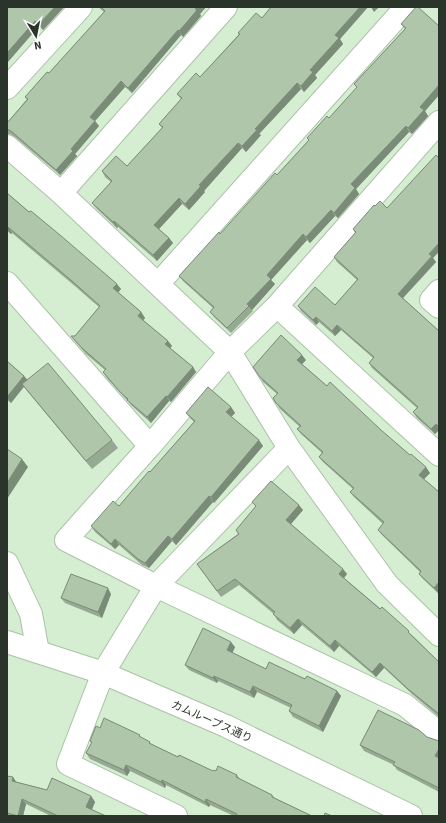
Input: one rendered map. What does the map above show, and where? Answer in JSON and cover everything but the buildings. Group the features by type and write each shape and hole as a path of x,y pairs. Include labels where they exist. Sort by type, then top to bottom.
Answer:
{"street":[{"path":"7,88 81,7"},
{"path":"61,193 226,7"},
{"path":"158,284 406,7"},
{"path":"439,122 277,306 230,352 150,446 66,540 156,586 405,705 439,733"},
{"path":"7,146 61,193 230,352 289,448 387,584 439,635"},
{"path":"7,283 150,446"},
{"path":"439,291 431,300 439,307"},
{"path":"277,306 439,454"},
{"path":"176,816 68,764 103,673 156,586 289,448"},
{"path":"7,563 31,614 38,652"},
{"name":"カムループス通り","path":"7,642 103,673 226,726 411,816"}]}
